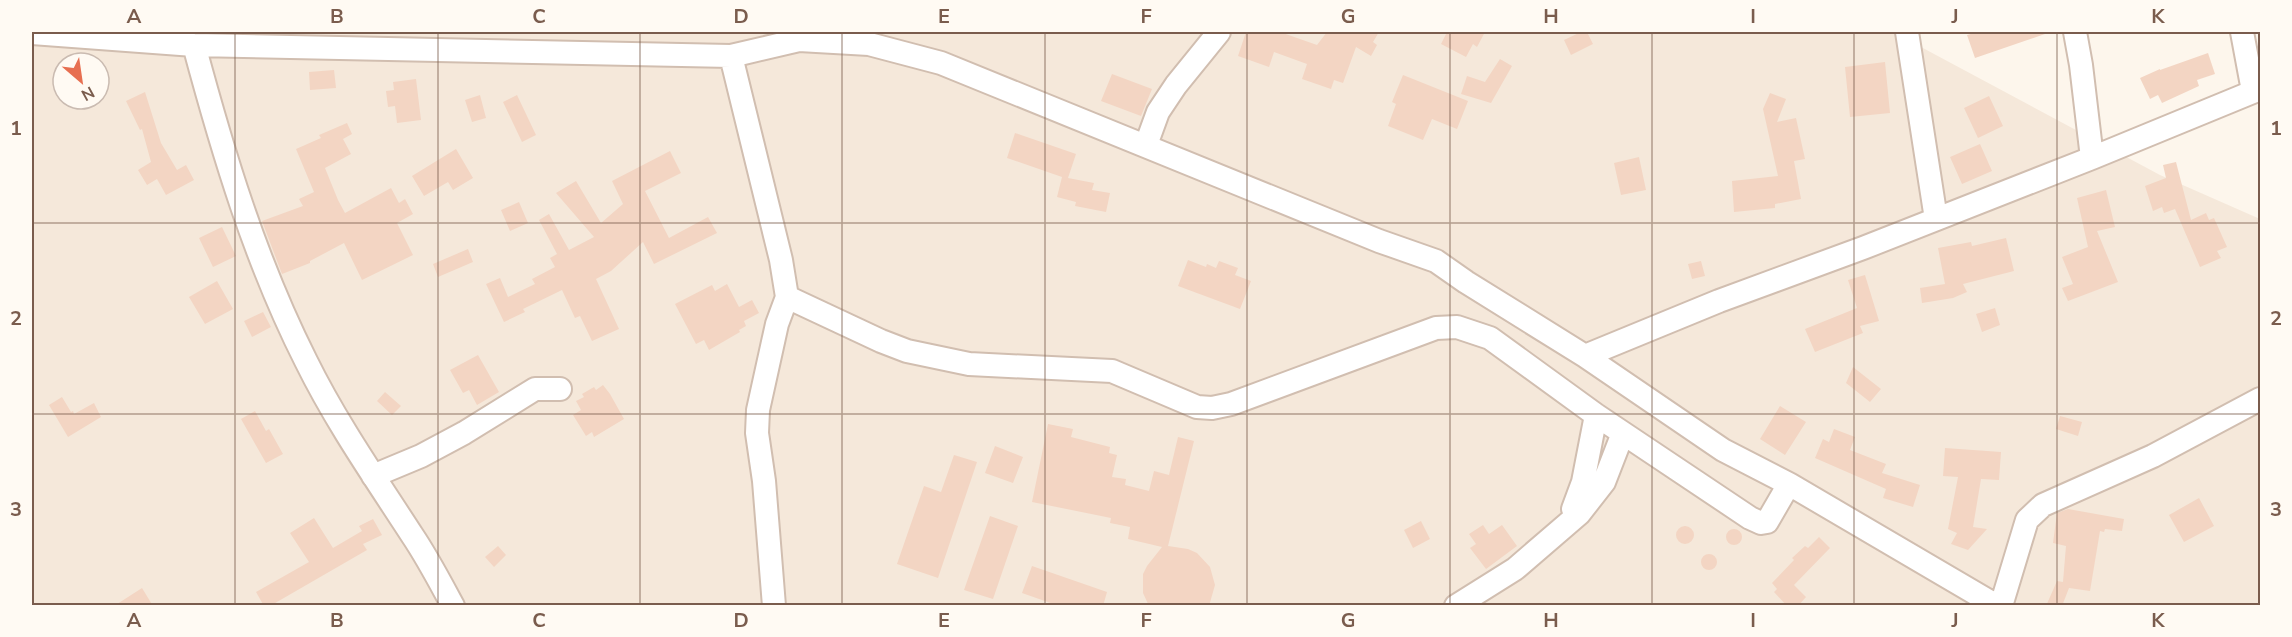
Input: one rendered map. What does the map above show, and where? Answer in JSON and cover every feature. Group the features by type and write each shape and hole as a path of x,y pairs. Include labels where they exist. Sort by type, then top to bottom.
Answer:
{"street":[{"path":"1146,145 1158,112 1176,85 1219,32"},
{"path":"1907,32 1936,219"},
{"path":"2075,32 2092,158"},
{"path":"1585,356 2092,158 2257,90 2242,32"},
{"path":"32,33 194,45 731,56 799,40 869,44 894,41 941,63 1379,241 1436,261 1585,356 1723,450 1790,484 1999,606 2027,520 2043,505 2153,456 2260,399"},
{"path":"194,45 219,137 252,236 277,299 306,361 350,441 414,537 453,606"},
{"path":"731,56 781,260 787,297 777,324 758,410 757,433 764,481 774,606"},
{"path":"787,297 907,351 969,364 1112,371 1197,407 1212,408 1231,404 1436,328 1457,327 1490,338 1596,415 1761,523 1767,522 1773,514 1790,484"},
{"path":"373,476 421,456 464,433 535,389 560,389"},
{"path":"1563,530 1583,482 1596,415"},
{"path":"1456,606 1515,569 1579,514 1604,482 1623,433"}],"shaded area":[{"path":"32,32 1893,32 2160,175 2260,219 2260,605 32,605"}],"building":[{"path":"1246,32 1280,32 1317,45 1327,32 1379,32 1373,42 1377,45 1371,56 1356,47 1343,83 1334,80 1331,89 1302,79 1307,64 1274,52 1269,67 1238,56"},
{"path":"1447,32 1485,32 1477,47 1473,44 1466,57 1441,44"},
{"path":"1581,32 1587,32 1593,44 1571,55 1564,40"},
{"path":"1978,32 2044,32 2045,34 1975,58 1967,35"},
{"path":"2208,53 2215,74 2197,80 2199,86 2162,103 2158,95 2150,99 2140,78"},
{"path":"1500,59 1512,66 1491,103 1461,94 1467,76 1485,82"},
{"path":"1885,62 1890,113 1850,117 1845,67"},
{"path":"334,70 336,88 310,90 309,72"},
{"path":"1112,74 1152,89 1141,116 1101,101"},
{"path":"1403,75 1468,101 1457,129 1432,119 1423,140 1388,126 1396,104 1392,102"},
{"path":"416,79 421,120 397,123 395,106 388,107 386,91 394,90 393,82"},
{"path":"145,92 161,143 177,170 186,165 194,180 166,195 157,179 147,185 138,170 151,162 142,129 140,130 126,101"},
{"path":"1770,93 1786,99 1777,122 1796,118 1805,159 1794,161 1801,199 1775,204 1775,208 1734,212 1732,181 1778,176 1763,109"},
{"path":"480,95 486,118 472,122 465,100"},
{"path":"517,95 536,135 522,142 503,102"},
{"path":"1989,96 2003,126 1978,138 1964,108"},
{"path":"347,123 352,134 343,139 351,154 325,168 338,200 345,213 391,188 399,203 405,199 413,214 397,223 413,255 362,280 344,243 310,263 282,274 262,221 303,206 299,199 314,192 296,149 321,138 319,135"},
{"path":"1015,133 1076,154 1068,178 1094,183 1092,190 1110,193 1106,212 1075,206 1076,202 1057,197 1062,177 1007,158"},
{"path":"1980,144 1992,171 1962,184 1950,157"},
{"path":"456,149 473,178 453,190 448,182 424,196 412,176"},
{"path":"670,151 681,173 645,191 669,238 708,217 717,233 654,264 643,242 611,271 596,279 619,329 592,341 580,316 575,318 562,290 523,309 525,312 504,322 486,284 500,278 508,297 535,284 532,279 555,267 550,258 557,254 539,220 549,214 569,250 594,237 556,193 576,181 601,223 623,204 612,181"},
{"path":"1639,157 1646,190 1621,195 1614,163"},
{"path":"2176,162 2191,220 2206,213 2209,220 2214,218 2227,247 2217,251 2221,258 2200,267 2175,209 2164,213 2162,207 2153,211 2145,186 2166,178 2163,165"},
{"path":"2106,190 2115,227 2097,231 2118,282 2068,301 2062,288 2073,284 2062,257 2088,247 2077,198"},
{"path":"519,202 528,223 510,231 501,210"},
{"path":"222,227 236,256 213,267 199,238"},
{"path":"2006,238 2014,271 1963,284 1967,292 1953,298 1922,303 1920,288 1945,284 1938,248 1971,242 1972,246"},
{"path":"468,249 473,262 438,277 433,264"},
{"path":"1188,260 1206,267 1207,264 1216,268 1219,261 1238,268 1235,275 1251,281 1240,309 1178,286"},
{"path":"1701,261 1705,276 1692,279 1688,264"},
{"path":"1865,275 1879,321 1860,326 1863,333 1815,352 1805,329 1857,308 1848,280"},
{"path":"217,281 233,309 205,324 189,297"},
{"path":"727,284 739,307 752,300 759,313 744,321 746,326 739,330 740,332 709,350 704,340 696,344 675,304 712,285 715,291"},
{"path":"1995,308 2000,325 1982,332 1976,314"},
{"path":"263,312 271,327 252,337 244,321"},
{"path":"478,355 499,392 477,405 469,390 463,393 450,370"},
{"path":"1853,367 1881,389 1870,402 1846,383"},
{"path":"603,385 624,419 594,437 592,432 586,436 573,415 581,410 576,401 584,397 582,394 594,387 596,390"},
{"path":"385,392 401,406 392,415 377,401"},
{"path":"62,397 74,414 94,403 101,417 68,437 49,405"},
{"path":"1780,406 1806,422 1785,455 1760,439"},
{"path":"255,411 266,431 269,429 283,454 266,463 241,419"},
{"path":"2060,416 2082,422 2078,436 2056,429"},
{"path":"1048,424 1073,429 1071,437 1110,447 1109,453 1117,455 1112,477 1126,479 1125,485 1149,491 1154,471 1169,475 1178,437 1194,441 1168,546 1197,553 1210,567 1215,585 1209,606 1149,606 1143,593 1143,574 1162,547 1128,539 1130,527 1110,523 1111,518 1032,502"},
{"path":"1834,429 1855,437 1850,450 1886,464 1882,473 1920,485 1913,507 1883,498 1886,489 1815,458 1823,439 1829,442"},
{"path":"995,446 1023,457 1013,483 985,473"},
{"path":"1945,448 2001,452 1999,480 1981,479 1973,527 1987,529 1968,550 1951,544 1957,533 1948,529 1958,477 1943,476"},
{"path":"954,455 977,462 938,578 897,564 924,486 941,492"},
{"path":"2199,498 2214,526 2184,542 2169,515"},
{"path":"2068,509 2124,519 2122,531 2105,529 2104,532 2100,531 2090,591 2069,588 2062,606 2046,606 2057,581 2063,582 2066,546 2053,543 2057,513"},
{"path":"990,516 1018,526 993,599 964,590"},
{"path":"314,518 333,548 362,531 359,526 373,519 382,535 363,544 367,550 270,606 264,606 256,592 309,562 290,533"},
{"path":"1421,521 1430,539 1413,548 1404,530"},
{"path":"1483,525 1489,534 1502,525 1517,546 1486,569 1470,548 1476,544 1469,534"},
{"path":"1681,526 1689,526 1694,531 1692,542 1681,544 1676,539 1676,531"},
{"path":"1734,529 1740,531 1742,537 1740,543 1734,545 1728,543 1726,537 1728,531"},
{"path":"1819,537 1830,548 1794,585 1806,597 1798,606 1787,606 1774,592 1777,589 1772,583 1794,560 1792,558 1805,546 1808,548"},
{"path":"498,546 506,555 494,567 485,557"},
{"path":"1709,554 1715,556 1717,562 1715,568 1709,570 1703,568 1701,562 1703,556"},
{"path":"1032,566 1107,592 1103,606 1059,606 1022,593"},
{"path":"142,588 153,606 114,606"}]}
